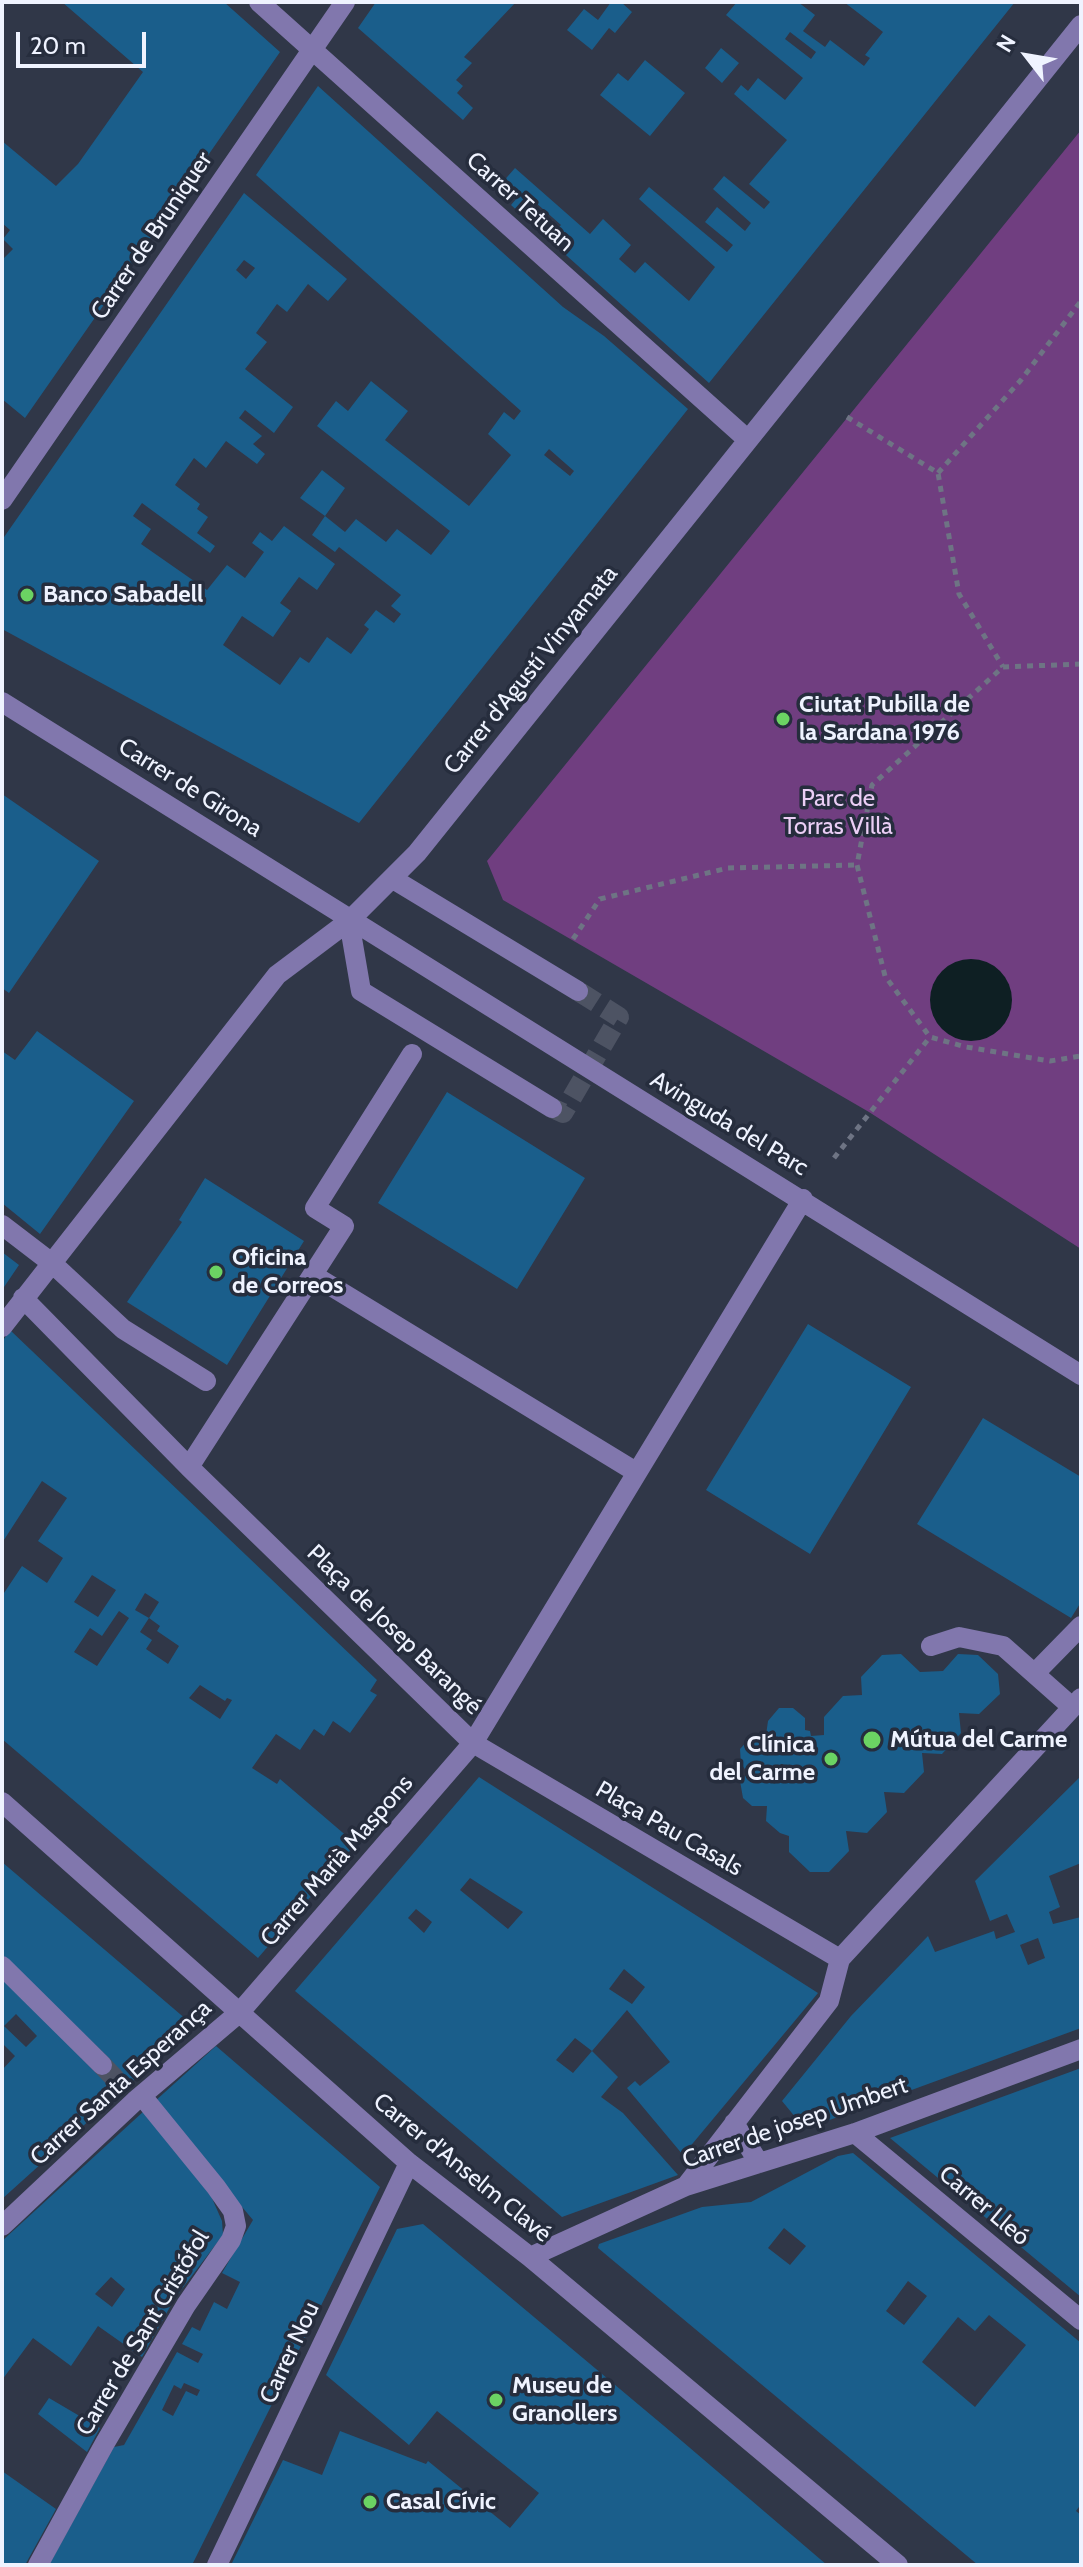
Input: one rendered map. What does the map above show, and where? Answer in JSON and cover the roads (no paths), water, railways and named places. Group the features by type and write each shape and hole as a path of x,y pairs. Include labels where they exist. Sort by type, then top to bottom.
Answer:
{"street":[{"name":"Carrer Tetuan","path":"259,2 748,440"},
{"name":"Carrer de Bruniquer","path":"2,500 345,2"},
{"name":"Carrer d'Agustí Vinyamata","path":"2,1327 277,975 349,921 393,879 1081,25"},
{"name":"Carrer de Girona","path":"2,702 349,921"},
{"path":"393,879 578,991"},
{"path":"349,921 361,991 552,1108"},
{"name":"Avinguda del Parc","path":"349,921 803,1199 1081,1375"},
{"path":"189,1467 344,1226 315,1208 412,1054"},
{"name":"Plaça de Josep Barangé","path":"23,1298 189,1467 473,1743 803,1199"},
{"path":"2,1225 53,1264 123,1329 206,1381"},
{"path":"313,1275 636,1472"},
{"path":"1036,1672 1081,1626"},
{"path":"686,2186 829,2001 840,1959 1077,1703 1003,1646 959,1637 931,1646"},
{"name":"Plaça Pau Casals","path":"473,1743 840,1959"},
{"name":"Carrer Marià Maspons","path":"240,2012 473,1743"},
{"name":"Carrer d'Anselm Clavé","path":"2,1802 409,2163 530,2257 898,2565"},
{"path":"2,1966 102,2065"},
{"name":"Carrer Santa Esperança","path":"2,2226 134,2095 240,2012"},
{"name":"Carrer de josep Umbert","path":"530,2257 686,2186 855,2133 1081,2049"},
{"name":"Carrer de Sant Cristófol","path":"38,2565 186,2305 231,2240 236,2226 233,2211 216,2187 134,2095"},
{"path":"734,2123 759,2163"},
{"name":"Carrer Lleó","path":"855,2133 1081,2320"},
{"name":"Carrer Nou","path":"217,2565 409,2163"}],"tunnel":[{"path":"552,1108 563,1113 619,1017 578,991"},
{"path":"102,2065 125,2089"}],"place":[{"name":"Banco Sabadell","path":"27,595"},
{"name":"Ciutat Pubilla de la Sardana 1976","path":"783,719"},
{"name":"Oficina de Correos","path":"216,1272"},
{"name":"Mútua del Carme","path":"872,1740"},
{"name":"Clínica del Carme","path":"831,1759"},
{"name":"Museu de Granollers","path":"496,2400"},
{"name":"Casal Cívic","path":"370,2502"}],"park label":[{"name":"Parc de Torras Villà","path":"838,813"}]}
